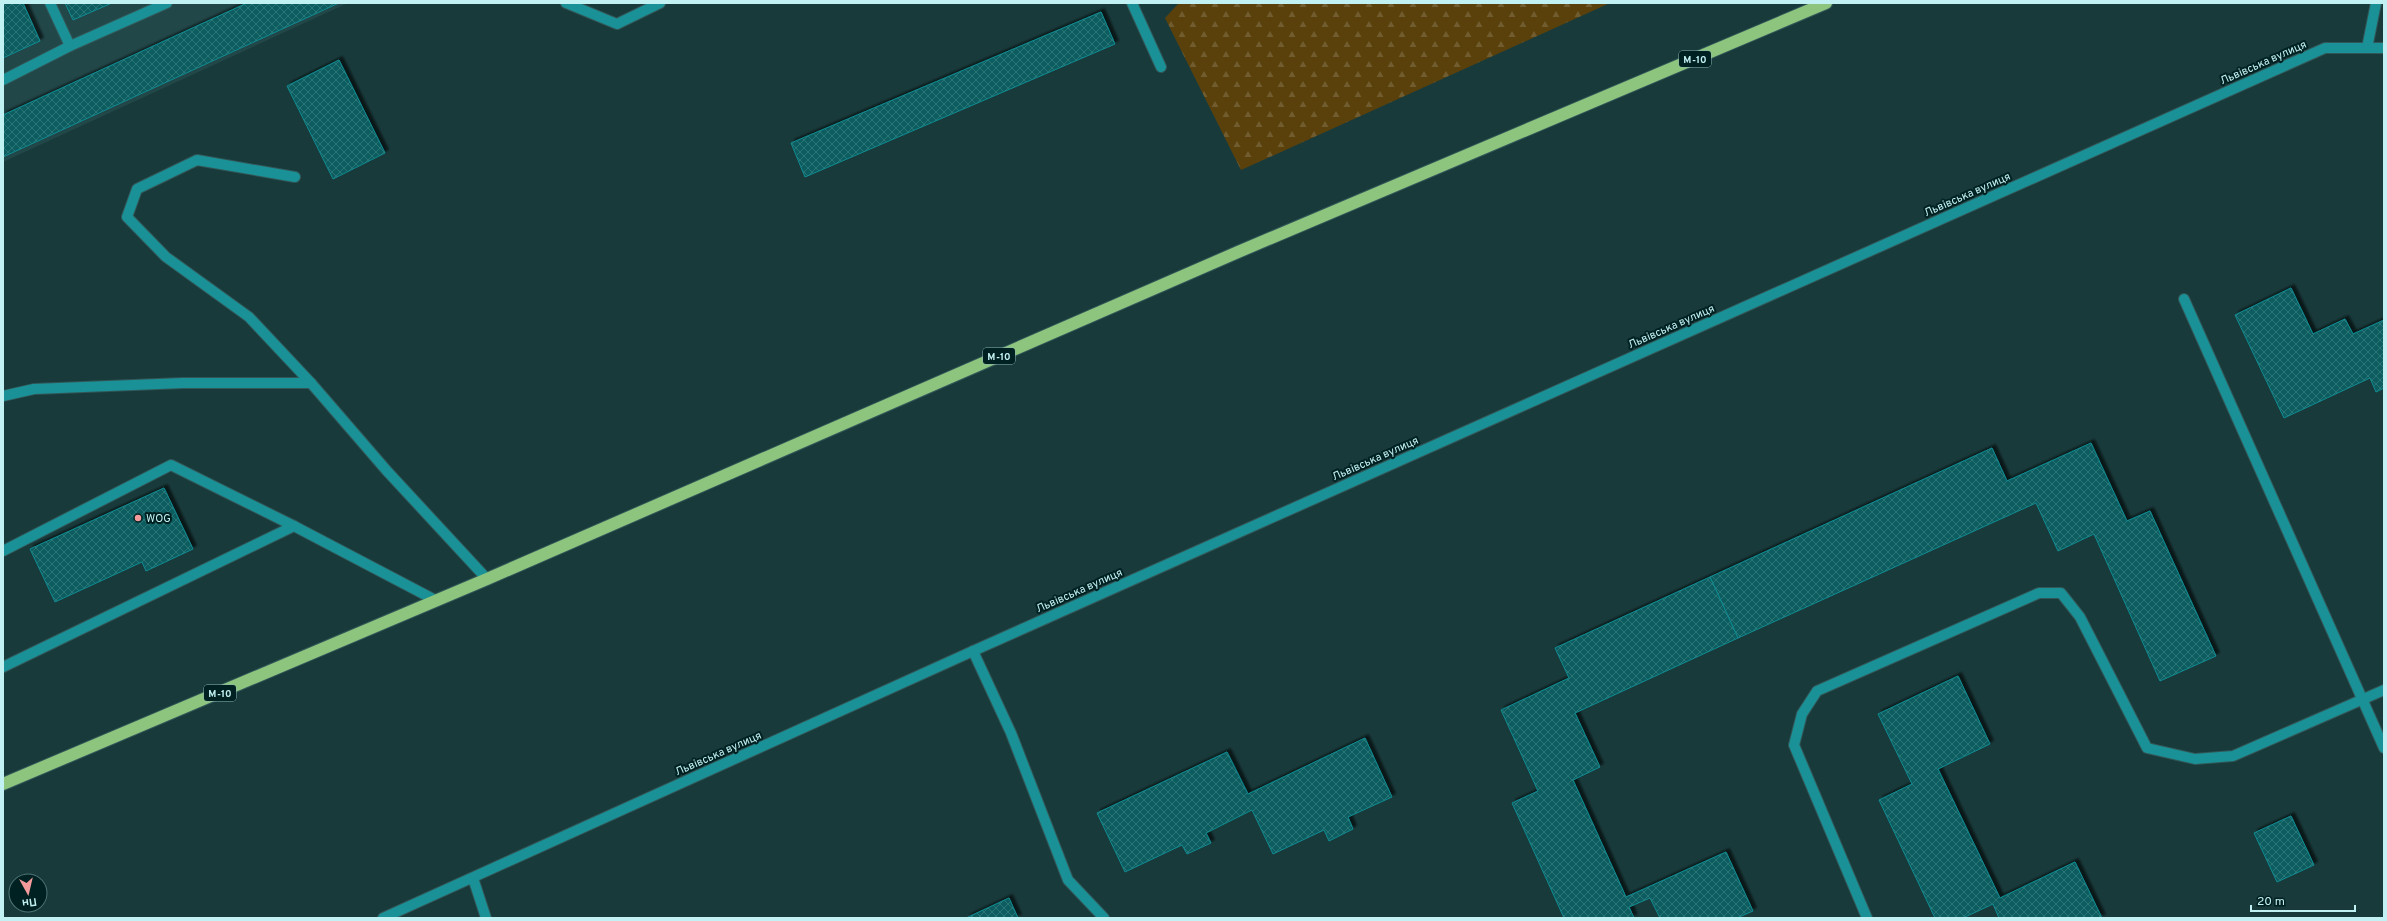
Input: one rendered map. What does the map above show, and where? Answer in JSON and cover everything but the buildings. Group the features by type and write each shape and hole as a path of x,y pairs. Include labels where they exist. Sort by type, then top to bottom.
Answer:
{"highway":[{"name":"М-10","path":"3,784 487,580 1238,252 1826,3"}],"street":[{"path":"50,3 70,46"},
{"path":"3,80 70,46 167,3"},
{"path":"566,3 617,24 660,3"},
{"path":"1132,3 1161,67"},
{"path":"2367,48 2376,3"},
{"name":"Львівська вулиця","path":"383,918 973,651 2325,48 2384,48"},
{"path":"295,177 197,160 137,189 127,217 166,257 249,317 311,383 387,471 487,580"},
{"path":"2184,299 2384,748"},
{"path":"3,396 34,389 183,383 311,383"},
{"path":"3,551 172,465 294,526 437,601"},
{"path":"3,667 294,526"},
{"path":"1867,918 1794,745 1802,714 1817,691 2032,596 2039,593 2061,593 2080,617 2147,748 2194,760 2233,756 2384,690"},
{"path":"973,651 1011,733 1068,880 1104,918"},
{"path":"472,878 486,918"}],"shaded area":[{"path":"3,3 348,3 3,162"}],"green space":[{"path":"1179,3 1610,3 1241,170 1165,18"}],"place":[{"name":"WOG","path":"138,518"}]}
